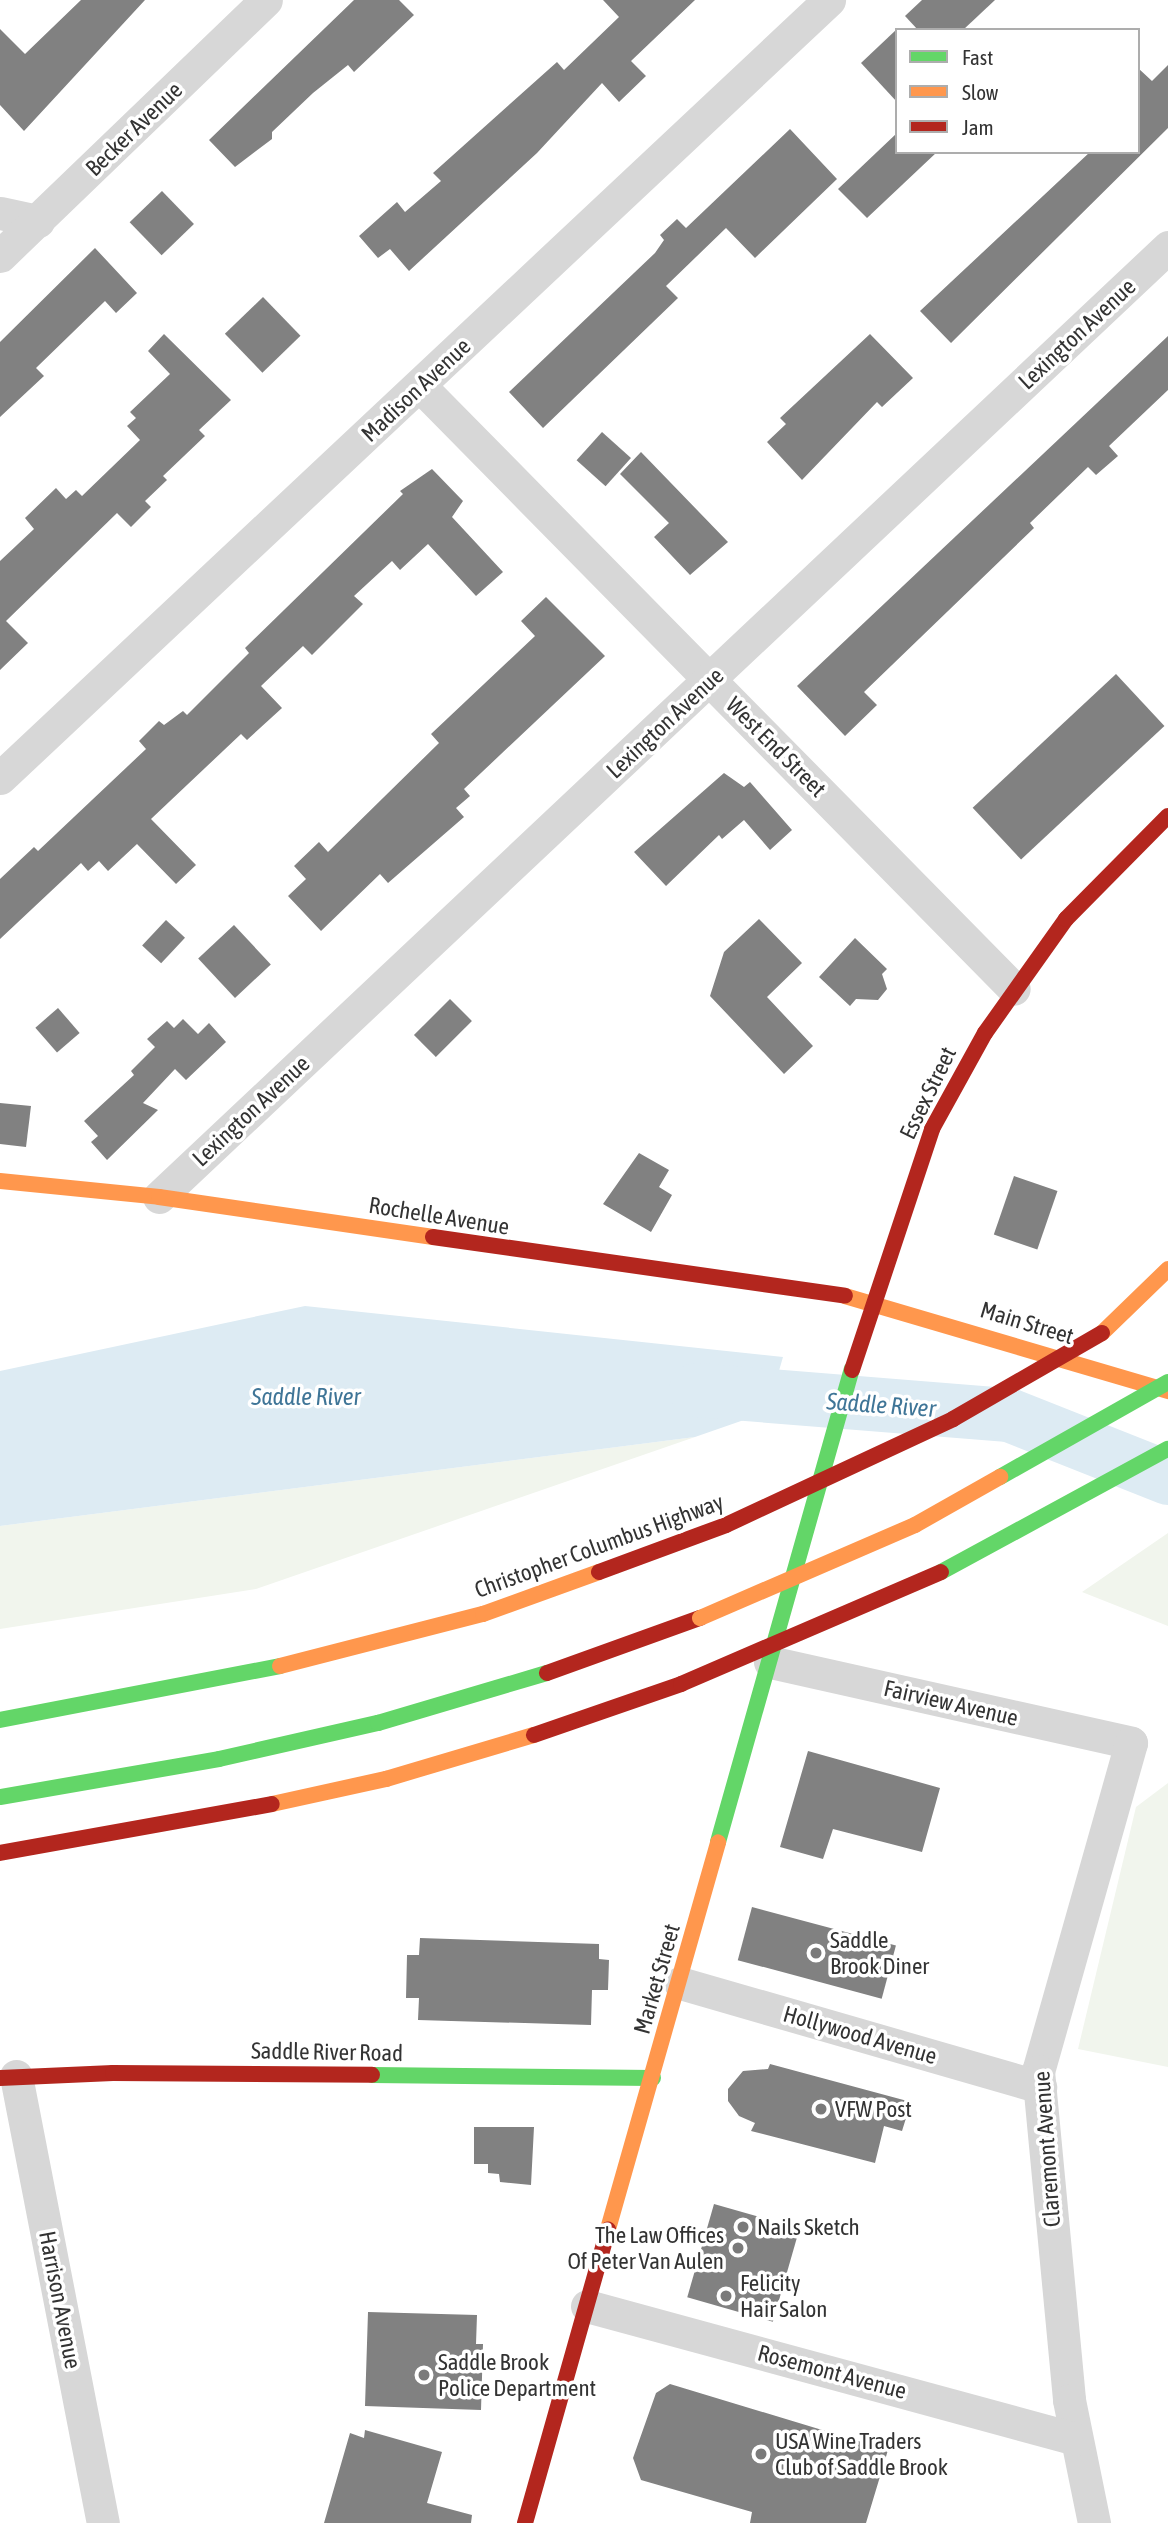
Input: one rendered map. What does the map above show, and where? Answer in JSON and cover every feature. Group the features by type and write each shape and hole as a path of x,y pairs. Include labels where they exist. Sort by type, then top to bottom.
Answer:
{"main road":[{"name":"Essex Street","path":"831,1446 872,1300 932,1129 1014,989 1091,890 1168,816"},
{"name":"Rochelle Avenue","path":"0,1181 159,1197 872,1300"},
{"path":"1102,1333 1168,1269"},
{"name":"Christopher Columbus Highway","path":"0,1720 339,1654 522,1601 726,1524 953,1419 1102,1333 1168,1291"},
{"name":"Main Street","path":"872,1300 1168,1391"},
{"path":"0,1797 219,1759 378,1723 589,1660 700,1618 915,1525 1168,1382"},
{"name":"Market Street","path":"525,2523 831,1446"},
{"path":"0,1853 173,1825 386,1779 596,1716 681,1684 951,1568 1168,1449"},
{"name":"Saddle River Road","path":"8,2077 653,2078"}],"street":[{"name":"Becker Avenue","path":"0,256 267,0"},
{"name":"Madison Avenue","path":"0,778 829,0"},
{"path":"0,213 38,222"},
{"name":"Lexington Avenue","path":"159,1197 1168,247"},
{"name":"West End Street","path":"420,386 1014,989"},
{"name":"Fairview Avenue","path":"770,1662 1131,1743"},
{"name":"Claremont Avenue","path":"1094,2523 1076,2439 1038,2071 1131,1743"},
{"name":"Hollywood Avenue","path":"680,1983 1040,2087"},
{"name":"Harrison Avenue","path":"8,2077 103,2523"},
{"name":"Rosemont Avenue","path":"587,2306 1076,2439"}],"shaded area":[{"path":"695,1437 256,1589 0,1629 0,1526"},
{"path":"1168,1533 1168,1626 1082,1592"},
{"path":"1168,1783 1168,2067 1078,2049 1136,1807"}],"water":[{"name":"Saddle River","path":"305,1306 783,1357 767,1412 695,1437 0,1526 0,1371"}],"building":[{"path":"81,0 145,0 24,131 0,105 0,29 25,54"},
{"path":"354,0 399,0 414,15 354,72 348,65 313,93 272,132 272,139 235,167 209,140"},
{"path":"603,0 695,0 631,61 646,76 619,102 602,83 537,153 409,271 390,249 378,258 359,236 397,202 405,212 441,181 433,173 557,62 564,70 619,17"},
{"path":"922,0 995,0 965,28 916,28 905,16"},
{"path":"895,31 895,100 861,63"},
{"path":"1168,65 1168,128 951,343 920,311 1088,154 1140,154 1140,70 1152,81"},
{"path":"790,129 837,179 755,258 726,228 666,286 678,298 543,428 509,392 655,253 664,240 660,235 677,219 686,228"},
{"path":"895,135 895,154 935,154 867,218 838,189"},
{"path":"162,191 194,224 162,255 130,222"},
{"path":"95,248 137,293 116,313 105,301 36,368 44,376 0,417 0,342"},
{"path":"263,297 301,336 262,373 225,334"},
{"path":"164,334 231,400 199,430 205,436 163,476 167,480 145,501 151,507 131,527 117,513 6,621 28,643 0,670 0,561 34,529 25,518 56,488 66,499 76,490 82,496 140,440 127,426 136,418 130,412 170,374 148,351"},
{"path":"870,334 913,378 882,407 877,402 802,480 767,442 786,424 780,418"},
{"path":"1168,336 1168,390 1109,446 1118,456 1096,475 1088,467 1030,523 1034,528 864,692 877,705 845,736 797,686"},
{"path":"602,432 631,458 606,486 577,460"},
{"path":"641,452 728,542 690,575 654,537 669,523 620,474"},
{"path":"432,469 463,501 452,517 503,572 476,596 428,544 400,570 392,561 354,596 363,604 312,655 303,646 261,686 282,708 247,740 241,734 151,819 196,865 176,884 137,844 108,871 99,861 88,871 81,863 0,939 0,879 34,847 38,851 146,749 139,741 159,721 164,725 183,711 187,715 249,653 245,648 403,494 400,491"},
{"path":"546,597 605,656 464,789 470,796 456,808 464,817 388,883 380,874 321,931 288,896 306,879 294,866 319,842 328,852 439,743 431,734 535,636 521,621"},
{"path":"1116,674 1164,726 1021,860 973,808"},
{"path":"724,773 744,787 750,782 792,830 770,850 744,820 722,839 719,835 666,886 634,852"},
{"path":"759,919 802,963 767,997 813,1046 784,1074 710,996 724,952"},
{"path":"166,920 185,938 161,963 142,946"},
{"path":"234,925 271,964 235,998 198,958"},
{"path":"855,938 887,969 882,974 887,989 878,1000 856,999 850,1006 819,977"},
{"path":"450,999 472,1021 436,1057 414,1035"},
{"path":"58,1008 80,1033 57,1053 35,1028"},
{"path":"183,1019 198,1034 209,1023 226,1042 186,1080 175,1069 143,1103 158,1110 107,1160 91,1142 98,1136 84,1121 134,1075 131,1071 155,1047 147,1039 167,1021 174,1028"},
{"path":"0,1103 31,1106 26,1147 0,1144"},
{"path":"639,1153 669,1170 659,1187 672,1195 651,1232 603,1204"},
{"path":"1014,1176 1057,1191 1037,1250 994,1235"},
{"path":"808,1751 940,1788 922,1852 833,1829 823,1859 780,1847"},
{"name":"Saddle Brook Diner","path":"752,1907 896,1946 882,1999 738,1960"},
{"path":"420,1938 599,1944 599,1959 609,1960 608,1990 592,1990 591,2025 418,2020 419,1998 406,1998 407,1955 419,1955"},
{"name":"VFW Post","path":"770,2064 911,2102 902,2131 884,2126 875,2163 751,2131 755,2123 739,2116 728,2101 728,2089 743,2071 768,2069"},
{"path":"474,2127 534,2127 531,2185 500,2182 499,2174 488,2173 488,2164 474,2164"},
{"path":"714,2204 800,2229 773,2322 687,2297"},
{"name":"Saddle Brook Police Department","path":"368,2312 477,2315 476,2344 483,2344 481,2410 365,2406"},
{"name":"USA Wine Traders Club of Saddle Brook","path":"670,2384 888,2450 866,2523 750,2523 752,2512 641,2480 633,2458 656,2393"},
{"path":"365,2430 442,2452 427,2503 472,2515 471,2523 324,2523 350,2433 364,2438"}],"waterway":[{"name":"Saddle River","path":"696,1390 1009,1415 1168,1478"}],"traffic: fast":[{"path":"718,1842 852,1370"},
{"path":"1000,1477 1168,1382"},
{"path":"941,1572 1168,1449"},
{"path":"0,1720 280,1666"},
{"path":"0,1797 219,1759 378,1723 547,1673"},
{"path":"372,2075 653,2078"}],"traffic: slow":[{"path":"0,1181 159,1197 433,1237"},
{"path":"1102,1333 1168,1269"},
{"path":"845,1296 1168,1391"},
{"path":"700,1618 915,1525 1000,1477"},
{"path":"280,1666 483,1614 599,1572"},
{"path":"272,1804 386,1779 534,1735"},
{"path":"608,2229 718,1842"}],"traffic: jam":[{"path":"852,1370 932,1129 985,1033 1066,919 1168,816"},
{"path":"433,1237 845,1296"},
{"path":"726,1525 953,1419 1102,1333"},
{"path":"599,1572 726,1525"},
{"path":"681,1684 941,1572"},
{"path":"547,1673 700,1618"},
{"path":"534,1735 681,1684"},
{"path":"0,1853 272,1804"},
{"path":"0,2078 113,2073 372,2075"},
{"path":"525,2523 608,2229"}],"place":[{"name":"Saddle Brook Diner","path":"816,1953"},
{"name":"VFW Post","path":"821,2109"},
{"name":"Nails Sketch","path":"743,2227"},
{"name":"The Law Offices Of Peter Van Aulen","path":"738,2248"},
{"name":"Felicity Hair Salon","path":"726,2296"},
{"name":"Saddle Brook Police Department","path":"424,2375"},
{"name":"USA Wine Traders Club of Saddle Brook","path":"761,2454"}]}
